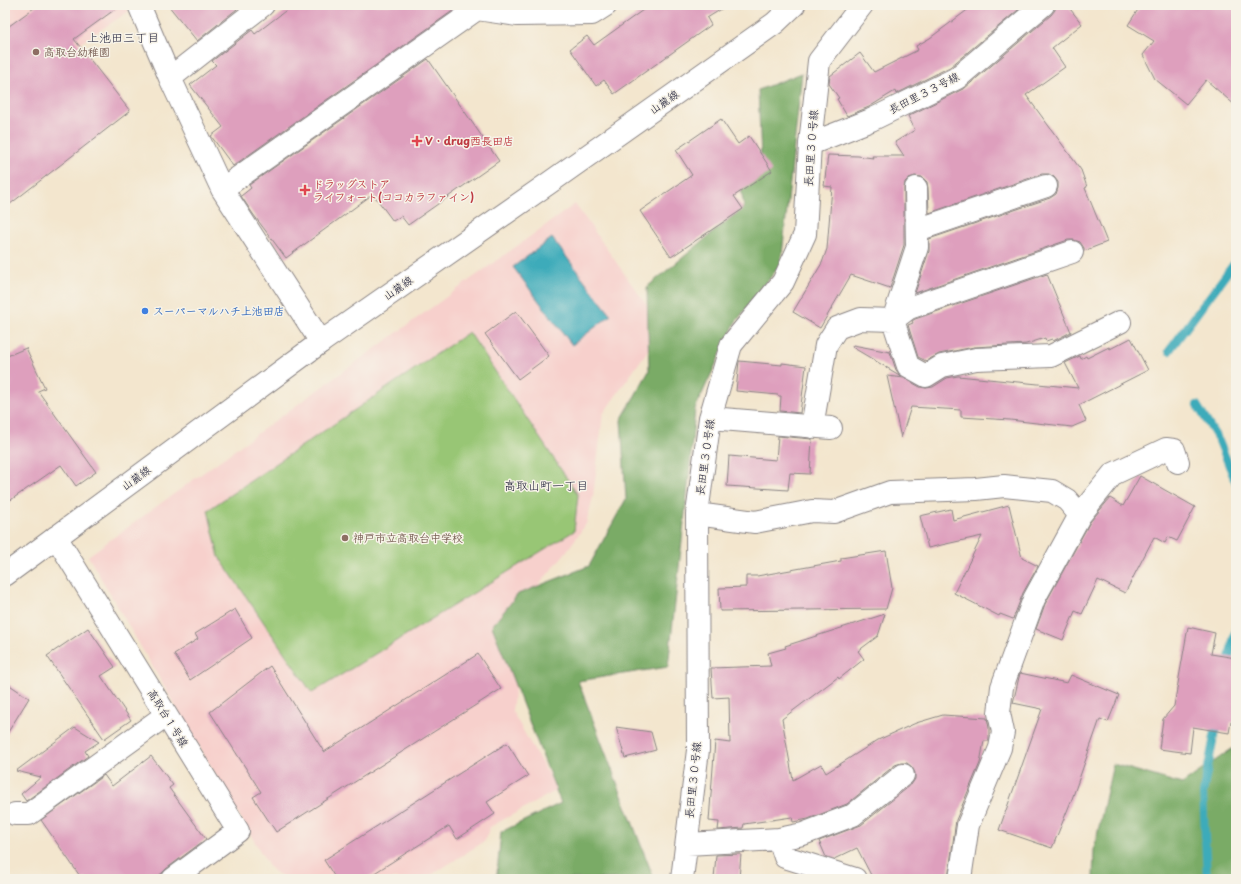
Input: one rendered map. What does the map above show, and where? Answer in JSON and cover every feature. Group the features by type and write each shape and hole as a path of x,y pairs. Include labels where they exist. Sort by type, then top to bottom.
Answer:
{"street":[{"path":"139,5 170,78 222,189 321,342"},
{"path":"170,78 263,5"},
{"path":"222,189 477,9 517,15 592,14 606,5"},
{"name":"山麓線","path":"5,575 321,342 775,23 794,5"},
{"name":"長田里３０号線","path":"682,879 698,750 697,514 710,418 731,345 782,282 805,234 810,144 819,61 862,5"},
{"name":"長田里３３号線","path":"810,144 871,120 957,78 1043,5"},
{"path":"917,230 1046,186"},
{"path":"916,188 917,247 893,320 908,366 926,376 942,366 976,359 1051,356 1120,322"},
{"path":"710,418 822,428 826,345 837,328 861,318 893,320 909,308 1072,252"},
{"path":"960,879 968,825 1000,748 1003,732 999,713 1002,687 1034,598 1080,515 1112,474 1166,449 1174,450 1178,462"},
{"path":"697,514 755,522 812,511 834,512 890,492 976,489 1004,486 1052,491 1067,500 1080,515"},
{"name":"高取台１号線","path":"56,537 238,831 173,879"},
{"path":"16,814 29,814 166,715"},
{"path":"686,844 779,839 804,834 852,815 903,775"},
{"path":"779,839 785,857 854,879"}],"shaded area":[{"name":"高取台幼稚園","path":"5,5 126,5 129,11 5,93"},
{"name":"神戸市立高取台中学校","path":"575,204 657,320 653,343 603,414 593,497 586,524 566,552 509,621 515,688 512,711 557,790 490,827 485,841 425,879 285,879 270,868 88,556"}],"green space":[{"path":"802,73 781,264 735,323 695,409 668,667 578,681 654,879 489,879 497,874 501,832 561,803 492,626 518,594 589,566 626,499 621,420 649,371 647,287 744,207 738,171 761,158 758,90"},
{"path":"469,332 578,495 574,531 312,693 219,557 208,510"},
{"path":"1236,746 1236,875 1208,879 1093,879 1094,849 1113,764 1182,784"}],"water":[{"path":"552,238 611,315 572,345 513,267"}],"building":[{"path":"38,5 121,5 74,39 130,111 5,208 5,29"},
{"path":"168,5 234,5 237,9 197,41"},
{"path":"293,5 461,5 233,166 211,136 223,127 190,85 216,65 212,61 252,30 255,34"},
{"path":"650,5 728,5 707,18 711,25 614,94 604,80 596,86 570,49 587,36 594,45"},
{"path":"974,5 1024,5 950,67 896,94 895,91 869,107 847,116 837,99 839,98 829,84 830,76 860,53 874,72 918,50 916,46 930,38"},
{"path":"1055,5 1067,5 1082,24 1052,48 1065,67 1026,95 1081,170 1087,187 1085,188 1107,242 1084,251 1084,248 1080,242 1068,240 915,293 929,251 929,239 1050,198 1056,194 1058,182 1049,174 1042,174 929,213 927,182 922,177 915,176 909,178 905,182 904,245 890,288 851,275 820,328 793,312 822,263 827,249 832,187 824,186 828,155 873,158 872,156 904,156 895,142 915,130 908,116 965,88 1051,15 1055,10"},
{"path":"1141,5 1236,5 1236,106 1206,80 1186,104 1155,79 1143,55 1154,41 1128,25"},
{"path":"428,59 499,161 408,225 401,216 393,221 373,194 286,258 241,196 251,188 249,185"},
{"path":"721,119 738,144 749,136 772,171 734,196 743,209 671,257 640,211 692,175 676,150"},
{"path":"1047,274 1071,332 1053,341 1052,339 1046,341 1045,338 1026,344 974,347 939,354 926,361 918,357 908,325 913,323 912,321 915,319"},
{"path":"516,311 549,356 518,379 485,334"},
{"path":"1131,338 1148,370 1079,405 1086,421 1072,427 1010,420 961,417 961,410 911,407 901,438 887,376 904,378 920,387 926,388 933,387 947,378 958,376 1078,388 1065,363 1080,356 1081,359 1086,356 1087,358 1109,347 1110,349"},
{"path":"853,345 890,352 896,370 901,376 852,347"},
{"path":"26,348 45,388 38,391 96,472 76,486 61,465 5,504 5,357"},
{"path":"739,361 782,365 782,363 806,366 800,413 780,411 781,396 736,391"},
{"path":"778,436 812,439 810,474 790,473 788,490 727,486 729,456 776,460"},
{"path":"1140,476 1195,507 1177,541 1168,537 1165,543 1154,537 1125,593 1098,580 1082,614 1075,611 1063,640 1036,629 1045,604 1090,522 1110,498 1123,506"},
{"path":"1009,505 1022,558 1038,566 1023,593 1013,619 1000,614 999,616 954,593 982,536 928,548 920,516 951,509 953,520"},
{"path":"886,551 892,588 886,609 720,611 719,588 746,587 746,576 757,576 841,561 841,558"},
{"path":"235,609 252,638 190,680 174,654 198,639 195,634"},
{"path":"885,614 878,636 858,651 864,659 839,679 838,677 782,719 793,780 821,764 826,773 878,740 916,723 943,715 987,718 989,741 984,741 980,763 956,820 948,879 873,879 857,848 834,859 826,857 819,841 861,825 911,785 915,779 915,773 912,767 907,763 895,765 847,804 808,819 793,822 792,817 744,824 743,828 718,830 719,822 709,821 715,741 730,743 729,697 713,698 711,668 771,666 768,653 786,648 785,646"},
{"path":"1188,627 1215,633 1211,654 1236,658 1236,723 1231,722 1229,733 1193,727 1190,753 1159,749 1163,719 1174,706"},
{"path":"88,628 115,667 101,676 131,720 104,739 47,656"},
{"path":"478,654 501,689 276,832 253,797 261,792 210,712 270,666 324,752"},
{"path":"1020,673 1067,683 1071,675 1119,695 1108,722 1100,719 1072,799 1052,848 999,830 1042,709 1013,703"},
{"path":"5,682 29,698 5,737"},
{"path":"75,727 99,742 85,751 88,756 26,801 21,794 41,777 16,771"},
{"path":"616,727 651,732 656,750 625,758"},
{"path":"507,743 528,776 487,802 495,814 457,839 449,826 365,879 336,879 324,860"},
{"path":"151,756 173,785 169,788 206,839 154,879 82,879 41,820 104,775 112,786"},
{"path":"741,854 739,879 714,879 716,855"}],"waterway":[{"path":"1169,351 1236,261"},
{"path":"1197,405 1219,441 1236,483"},
{"path":"1227,667 1236,627"},
{"path":"1207,879 1203,793 1217,721"}],"place":[{"name":"高取台幼稚園","path":"36,52"},
{"name":"V・drug西長田店","path":"417,141"},
{"name":"ドラッグストア ライフォート(ココカラファイン)","path":"305,190"},
{"name":"スーパーマルハチ上池田店","path":"145,311"},
{"name":"神戸市立高取台中学校","path":"345,538"}],"district":[{"name":"上池田三丁目","path":"123,38"},
{"name":"高取山町一丁目","path":"546,486"}]}
